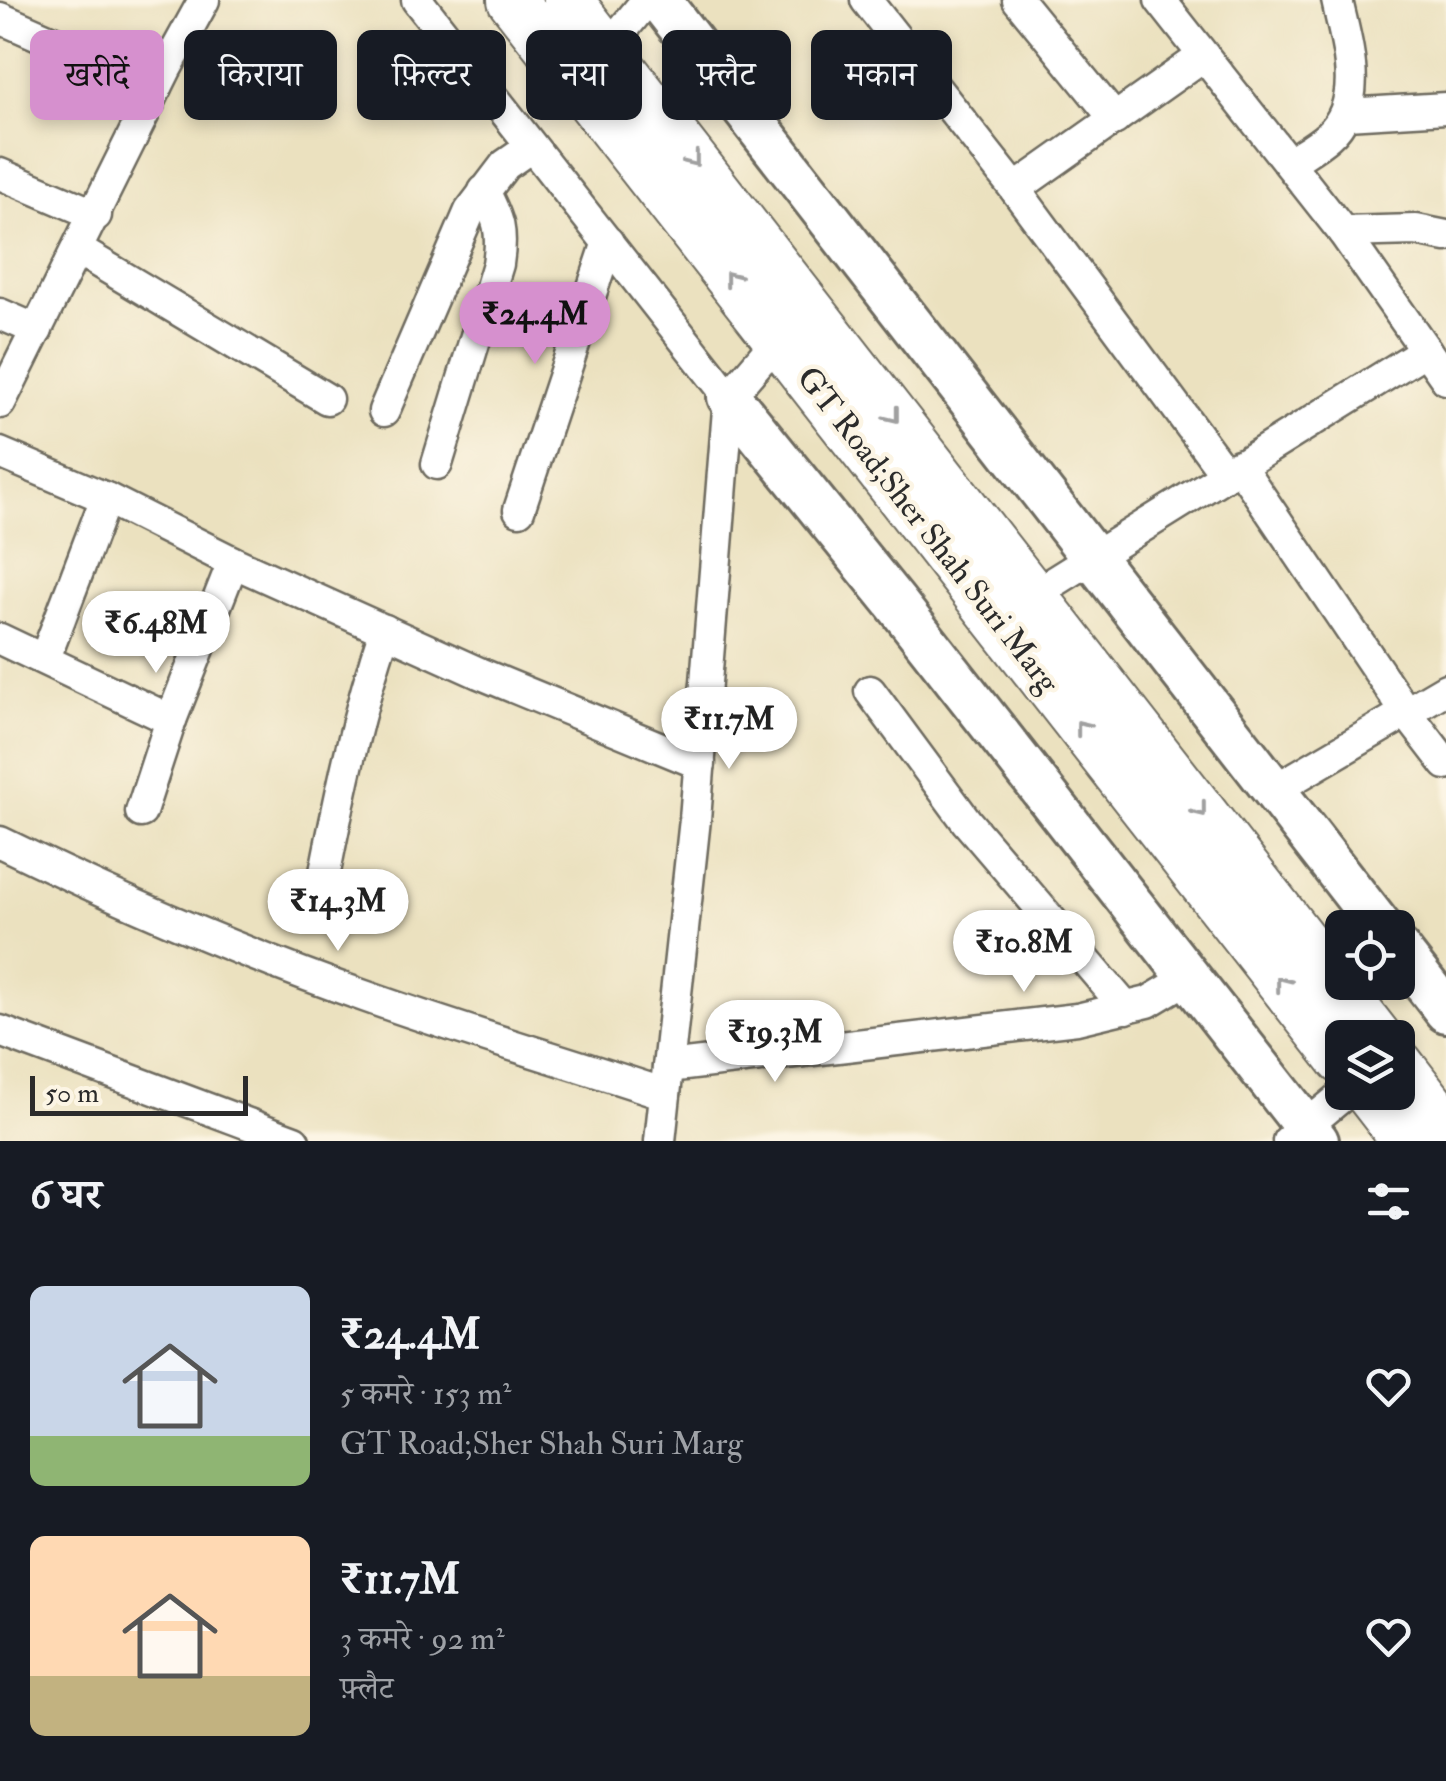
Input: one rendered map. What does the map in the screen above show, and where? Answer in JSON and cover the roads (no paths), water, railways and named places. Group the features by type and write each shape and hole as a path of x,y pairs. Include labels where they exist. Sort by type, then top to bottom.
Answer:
{"main road":[{"name":"GT Road;Sher Shah Suri Marg","path":"512,0 1033,595 1364,1020"},
{"name":"GT Road;Sher Shah Suri Marg","path":"568,0 591,30"},
{"path":"659,0 1367,910"},
{"name":"GT Road;Sher Shah Suri Marg","path":"642,101 794,324 1325,1037"},
{"path":"729,397 895,602 1188,978 1304,1136"},
{"path":"1415,971 1446,1011"},
{"path":"1415,1085 1446,1125"},
{"path":"1382,1110 1406,1141"}],"street":[{"path":"164,75 204,0"},
{"path":"417,0 729,397"},
{"path":"623,30 647,0"},
{"path":"866,0 1232,469 1446,764"},
{"path":"1018,0 1116,119"},
{"path":"1160,0 1343,232 1446,379"},
{"path":"1289,163 1330,135 1346,114 1352,83 1337,0"},
{"path":"0,18 30,31"},
{"path":"1016,190 1204,56"},
{"path":"1346,114 1446,108"},
{"path":"0,404 142,120"},
{"path":"384,411 470,211 505,165 532,146"},
{"path":"0,174 96,214"},
{"path":"437,464 498,264 502,238 499,220 484,191"},
{"path":"1343,232 1416,230 1446,236"},
{"path":"519,510 608,242"},
{"path":"78,250 327,400"},
{"path":"0,314 37,330"},
{"path":"660,1141 700,764 729,397 794,324"},
{"path":"1033,595 1426,350"},
{"path":"0,453 106,498 233,562 385,630 700,764"},
{"path":"44,658 106,498"},
{"path":"140,812 233,562"},
{"path":"325,872 350,748 385,630"},
{"path":"0,640 172,720"},
{"path":"1274,790 1446,689"},
{"path":"870,691 967,822 1126,1008"},
{"path":"0,842 157,915 348,990 666,1080 1077,1018 1148,1002 1188,978"},
{"path":"0,1031 294,1141"},
{"path":"1304,1136 1329,1110"}]}
